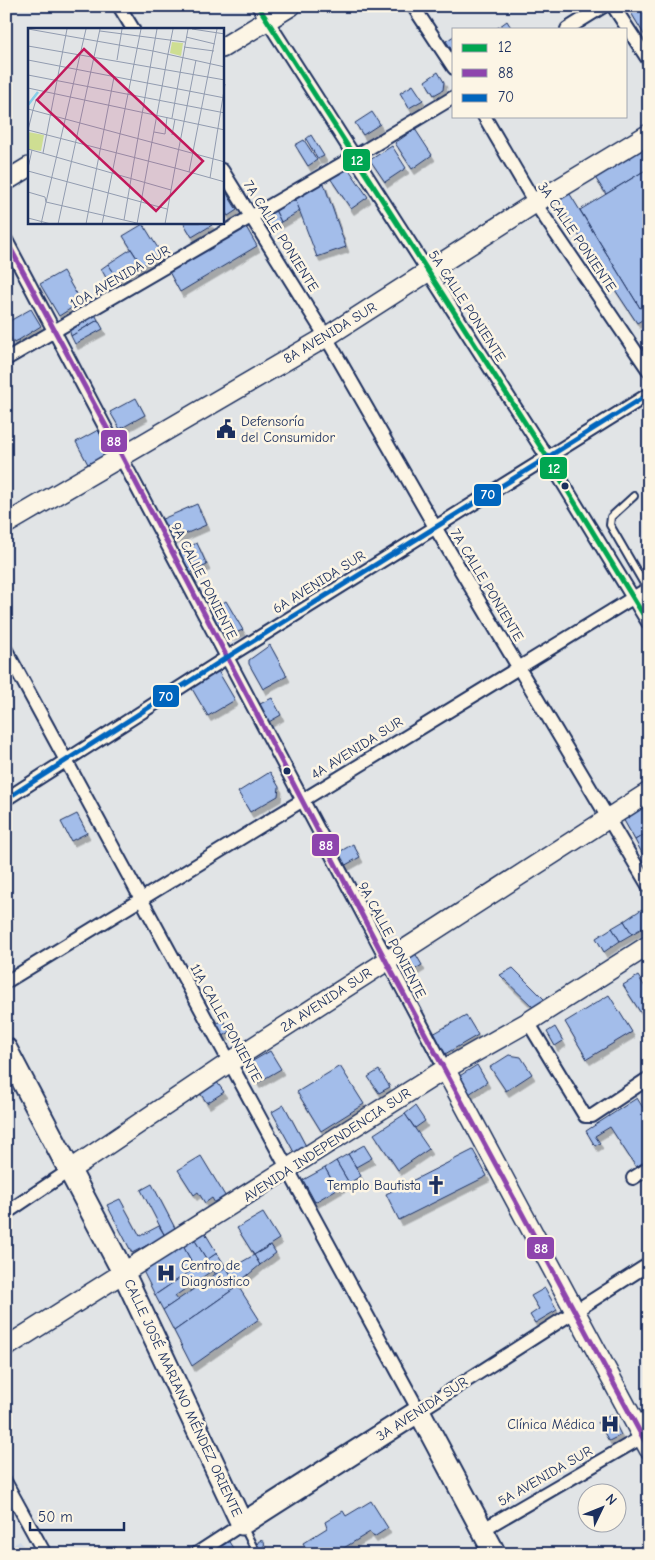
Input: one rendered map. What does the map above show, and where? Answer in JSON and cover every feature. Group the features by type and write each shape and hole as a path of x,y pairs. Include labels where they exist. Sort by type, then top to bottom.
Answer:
{"main road":[{"path":"224,46 262,14 291,6"},
{"name":"8A AVENIDA SUR","path":"6,524 326,337 535,203 649,134"},
{"path":"6,181 28,168"},
{"name":"2A AVENIDA SUR","path":"70,1170 230,1062 649,792"},
{"name":"AVENIDA INDEPENDENCIA SUR","path":"6,1348 445,1069 528,1022 649,945"},
{"name":"CALLE JOSÉ MARIANO MÉNDEZ ORIENTE","path":"6,1049 123,1272 242,1524"},
{"path":"445,1069 647,1440"},
{"path":"419,1411 495,1554"},
{"name":"3A AVENIDA SUR","path":"242,1524 419,1411"}],"street":[{"path":"119,6 132,28"},
{"path":"413,6 452,65"},
{"path":"569,28 604,6"},
{"path":"613,6 627,28"},
{"name":"5A CALLE PONIENTE","path":"262,14 547,457 649,624"},
{"path":"628,29 649,61"},
{"name":"10A AVENIDA SUR","path":"6,359 252,217 452,98"},
{"name":"3A CALLE PONIENTE","path":"485,118 535,203 649,371"},
{"name":"7A CALLE PONIENTE","path":"224,173 326,337 435,527 649,887"},
{"name":"9A CALLE PONIENTE","path":"6,240 122,456 386,961 445,1069"},
{"name":"6A AVENIDA SUR","path":"6,799 226,658 649,394"},
{"name":"4A AVENIDA SUR","path":"6,982 518,666 648,588"},
{"name":"11A CALLE PONIENTE","path":"6,650 419,1411"},
{"path":"528,1022 585,1116 592,1116 649,1078"},
{"path":"634,1178 649,1168"},
{"name":"2A AVENIDA SUR","path":"6,1213 70,1170"},
{"name":"3A AVENIDA SUR","path":"419,1411 649,1264"},
{"name":"5A AVENIDA SUR","path":"482,1530 647,1440"},
{"path":"6,1483 45,1554"},
{"name":"3A AVENIDA SUR","path":"196,1554 242,1524"}],"lane":[{"path":"634,496 611,517 610,525 648,588"},
{"path":"242,1524 257,1554"}],"shaded area":[{"path":"20,1541 28,1554 6,1554 6,1549"}],"building":[{"path":"627,6 649,6 649,41 648,41"},
{"path":"507,21 511,28 497,28"},
{"path":"452,37 452,50 446,41"},
{"path":"438,72 444,82 443,90 434,95 425,81"},
{"path":"413,85 423,100 409,108 400,93"},
{"path":"372,112 380,124 363,135 355,123"},
{"path":"415,129 432,155 412,169 395,143"},
{"path":"311,135 324,156 318,159 306,139"},
{"path":"304,140 317,160 308,166 295,145"},
{"path":"649,143 649,168 606,194 594,176"},
{"path":"392,146 406,168 385,182 370,160"},
{"path":"649,168 649,303 640,308 580,210"},
{"path":"344,169 350,171 368,197 351,209 330,178"},
{"path":"323,181 346,247 317,257 295,199"},
{"path":"224,189 237,210 228,216 224,211"},
{"path":"568,191 640,308 649,303 649,316 637,323 555,199"},
{"path":"295,199 300,211 281,222 275,210"},
{"path":"275,210 281,222 269,229 263,217"},
{"path":"143,224 161,253 142,266 123,236"},
{"path":"184,224 212,225 192,237"},
{"path":"245,225 257,246 180,292 168,270"},
{"path":"131,249 142,266 119,280 108,264"},
{"path":"108,264 119,280 111,286 101,269"},
{"path":"63,271 81,302 59,316 40,284"},
{"path":"31,309 41,326 14,343 6,331 6,323"},
{"path":"95,314 98,320 71,336 69,328"},
{"path":"98,320 103,329 75,344 71,336"},
{"path":"136,398 145,415 120,429 110,412"},
{"path":"98,430 111,453 89,466 76,442"},
{"path":"197,504 206,525 169,541 160,520"},
{"path":"197,543 207,565 188,574 177,552"},
{"path":"226,601 243,630 230,635 219,631 207,612"},
{"path":"270,645 287,676 263,689 249,664 249,660"},
{"path":"218,671 235,700 208,716 191,687"},
{"path":"272,698 281,715 267,723 258,705"},
{"path":"270,772 279,787 278,796 250,812 238,792"},
{"path":"649,798 649,832 635,840 621,815"},
{"path":"77,814 87,833 71,841 61,822"},
{"path":"649,832 649,866 635,840"},
{"path":"353,844 360,857 342,867 334,855"},
{"path":"642,909 649,919 649,924 632,934 624,921"},
{"path":"624,921 632,934 620,941 612,928"},
{"path":"612,928 620,941 604,952 596,938"},
{"path":"415,953 422,965 406,975 398,963"},
{"path":"513,968 547,1002 535,1009 500,975"},
{"path":"638,976 649,993 649,1015 644,1018 623,985"},
{"path":"609,995 632,1032 587,1059 565,1022"},
{"path":"466,1015 478,1035 445,1054 433,1034"},
{"path":"223,1020 230,1032 220,1038 213,1025"},
{"path":"555,1027 563,1041 555,1046 547,1032"},
{"path":"270,1051 281,1069 257,1083 246,1065"},
{"path":"509,1055 521,1057 532,1074 506,1091 490,1067"},
{"path":"477,1065 487,1082 469,1094 458,1077"},
{"path":"340,1066 364,1104 321,1131 297,1092"},
{"path":"379,1070 390,1087 379,1093 368,1077"},
{"path":"214,1078 224,1092 207,1103 197,1089"},
{"path":"637,1098 645,1111 649,1109 649,1159 636,1167 610,1127 595,1136 600,1143 595,1146 586,1131"},
{"path":"284,1105 307,1148 295,1154 272,1112"},
{"path":"415,1106 425,1121 415,1128 405,1114"},
{"path":"405,1114 429,1149 398,1170 374,1134"},
{"path":"364,1145 372,1158 356,1167 348,1154"},
{"name":"Templo Bautista","path":"473,1150 487,1176 399,1220 386,1194"},
{"path":"348,1154 361,1176 349,1183 336,1161"},
{"path":"201,1156 227,1199 216,1205 212,1198 205,1203 198,1192 194,1195 178,1170"},
{"path":"336,1161 349,1183 337,1189 325,1168"},
{"path":"325,1168 337,1189 315,1202 303,1180"},
{"path":"152,1184 176,1230 165,1236 141,1190"},
{"path":"120,1199 140,1236 159,1226 165,1236 132,1253 107,1205"},
{"path":"263,1213 279,1239 254,1255 237,1228"},
{"path":"205,1233 217,1253 207,1260 194,1239"},
{"path":"194,1239 207,1260 195,1268 183,1246"},
{"path":"271,1245 276,1253 260,1265 254,1255"},
{"name":"Centro de Diagnóstico","path":"183,1246 195,1268 155,1295 143,1271"},
{"path":"217,1253 226,1267 216,1275 213,1270 175,1296 178,1300 163,1310 155,1295"},
{"path":"254,1255 260,1265 237,1284 228,1270"},
{"path":"226,1267 238,1286 174,1331 163,1310"},
{"path":"238,1286 259,1319 192,1366 174,1331"},
{"path":"545,1288 557,1310 535,1323 530,1315 539,1309 531,1296"},
{"path":"611,1415 621,1435 609,1441 598,1422"},
{"path":"371,1501 388,1528 374,1537 370,1532 334,1554 309,1554 303,1543 327,1528 325,1522 343,1511 346,1516"},
{"path":"228,1540 234,1550 228,1554 206,1554"},
{"path":"261,1540 265,1544 261,1548 257,1544"},
{"path":"115,1547 119,1554 109,1554 108,1551"}],"transit line":[{"name":"12","path":"258,6 547,457 649,624"},
{"name":"88","path":"6,240 122,456 386,961 649,1449"},
{"name":"70","path":"6,799 226,658 649,394"}],"place":[{"name":"Defensoría del Consumidor","path":"226,429"},
{"name":"Templo Bautista","path":"436,1185"},
{"name":"Centro de Diagnóstico","path":"166,1273"},
{"name":"Clínica Médica","path":"610,1424"}]}
